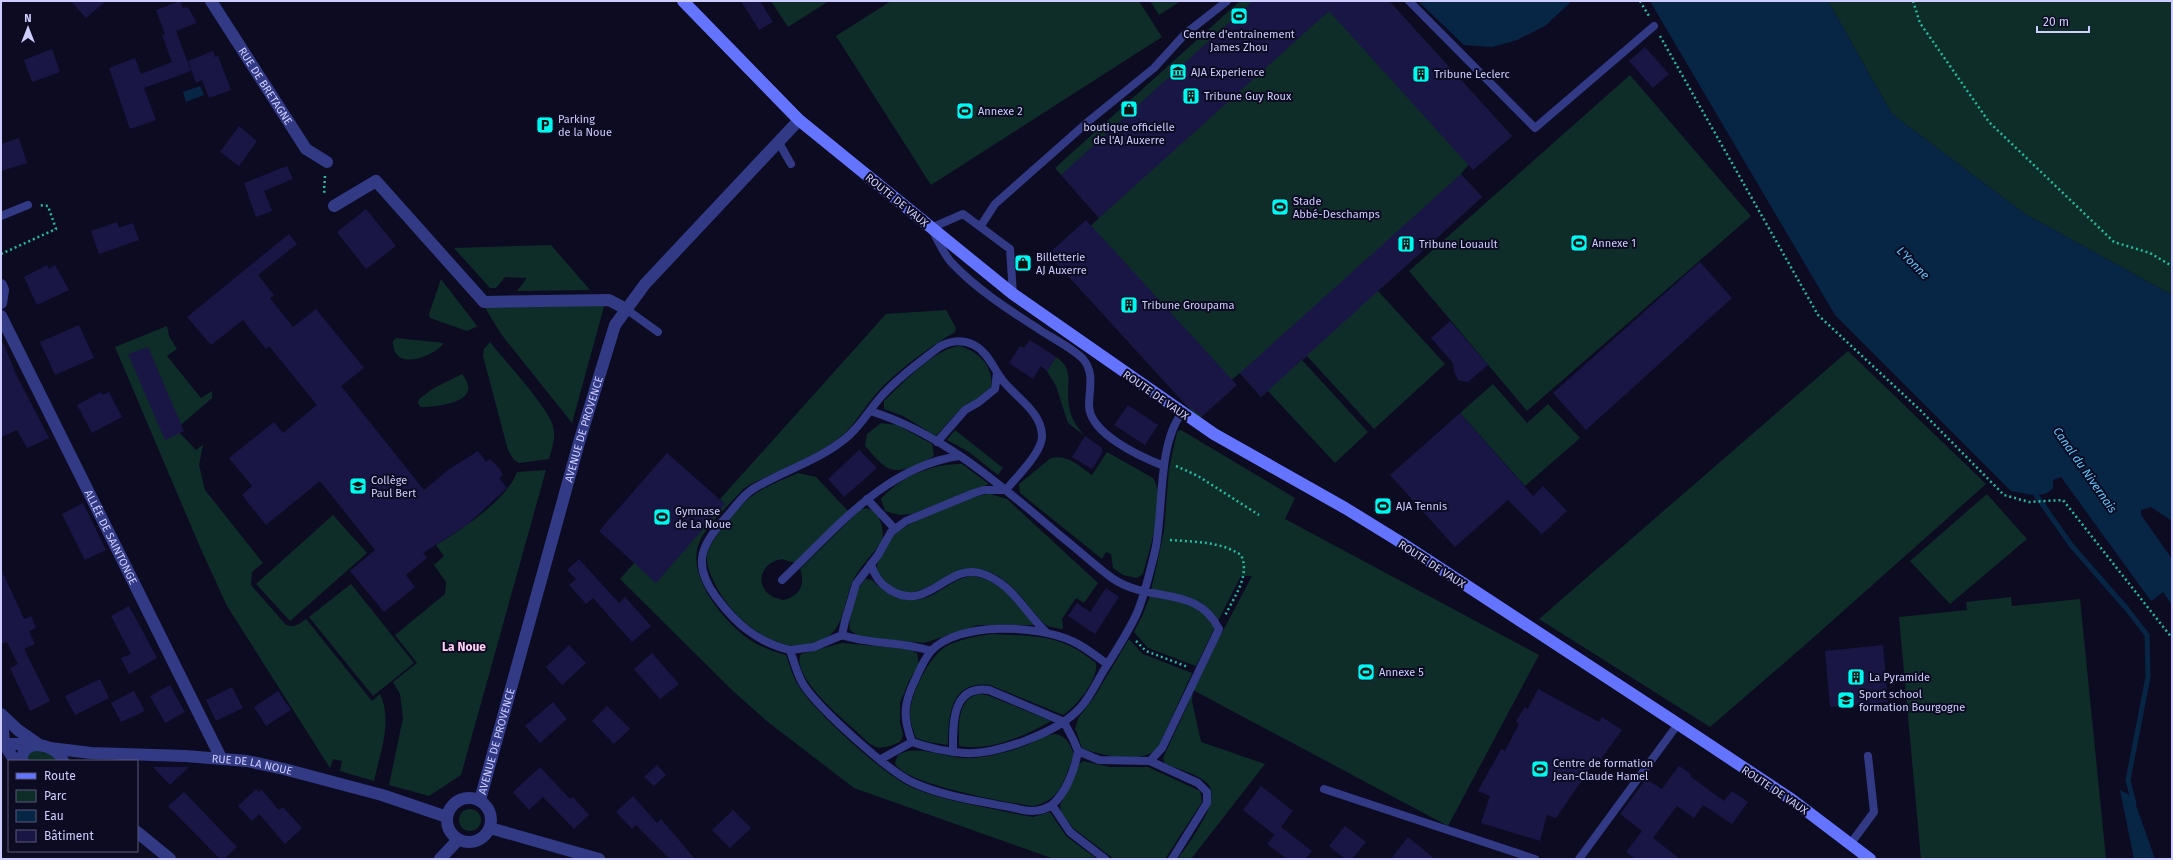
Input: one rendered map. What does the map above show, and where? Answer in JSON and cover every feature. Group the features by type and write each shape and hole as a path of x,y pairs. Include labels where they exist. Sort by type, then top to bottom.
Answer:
{"street":[{"name":"RUE DE BRETAGNE","path":"211,1 306,150 327,162"},
{"name":"ROUTE DE VAUX","path":"683,1 799,120 1013,294 1182,413 1255,459 1345,508 1390,536 1678,724 1791,799 1851,843 1870,859"},
{"name":"AVENUE DE PROVENCE","path":"480,800 580,439 616,325 645,284 679,246 799,120"},
{"path":"334,206 376,181 484,302 608,300 626,309"},
{"path":"1,285 3,298 1,303"},
{"name":"ALLÉE DE SAINTONGE","path":"1,316 221,758"},
{"path":"2,715 2,744 14,760"},
{"path":"2,715 38,744"},
{"path":"2,744 38,744"},
{"path":"22,760 23,753 27,748 38,744"},
{"name":"RUE DE LA NOUE","path":"38,744 50,748 91,753 221,758 284,769 382,795 447,817"},
{"path":"50,748 61,755 63,760"},
{"path":"81,760 91,753"},
{"path":"473,798 480,800 488,807 492,817 490,828 485,836 477,841 467,842 458,840 451,834 448,826 447,817 450,810 459,800 473,798"},
{"path":"490,828 599,859"},
{"path":"138,833 170,859"},
{"path":"440,859 458,840"}],"lane":[{"path":"980,227 995,204 1090,120 1154,68 1185,34 1228,1"},
{"path":"1409,1 1535,128 1654,26"},
{"path":"778,141 791,164"},
{"path":"1,216 28,205"},
{"path":"1013,294 1010,249 963,214 931,228 950,261 978,286 1014,313 1082,358 1091,376 1089,407 1097,426 1116,441 1142,457 1164,464"},
{"path":"626,309 658,332"},
{"path":"931,651 910,645 860,641 842,635 814,647 790,650 773,645 754,636 726,611 713,594 704,573 701,556 703,547 714,530 747,493 828,452 848,437 880,398 906,374 948,342 960,341 972,344 982,350 997,373 1029,408 1039,422 1042,435 1041,447 1006,490"},
{"path":"937,442 964,410 979,402 995,389 997,373"},
{"path":"870,411 909,425 959,456 1006,490 1112,578 1124,586 1143,592 1196,603 1210,613 1219,629 1197,672 1162,748 1150,761"},
{"path":"881,759 912,742 928,748 966,753 997,749 1035,736 1064,722 1087,700 1137,614 1157,539 1164,464 1175,422 1182,413"},
{"path":"782,580 867,499 908,473 932,463 959,456"},
{"path":"842,635 856,584 894,528 906,521 974,492 984,490 1006,490"},
{"path":"867,499 894,528"},
{"path":"870,564 873,572 885,587 904,596 924,594 962,573 972,572 988,576 1007,588 1047,633"},
{"path":"912,742 905,722 906,704 912,685 931,651 954,637 979,630 993,629 1047,633 1073,641 1107,664"},
{"path":"790,650 799,676 809,692 835,719 899,776 942,793 1033,811 1044,809 1052,805 1062,793 1076,762 1078,751 1064,722 989,690 979,689 971,690 957,707 953,727 953,751"},
{"path":"1579,859 1678,724"},
{"path":"1078,751 1099,760 1150,761 1198,783 1207,792 1207,803 1172,859"},
{"path":"1851,843 1874,812 1868,756"},
{"path":"1324,789 1535,859"},
{"path":"1052,805 1070,832 1105,859"}],"path":[{"path":"1640,1 1818,315 1919,409 2004,495 2029,502 2063,500 2172,638"},
{"path":"1913,1 1920,23 1989,122 2114,242 2150,253 2172,266"},
{"path":"1,254 56,228 48,206 28,205"},
{"path":"1164,464 1198,476 1260,515"},
{"path":"1157,539 1213,544 1234,551 1241,556 1244,570 1242,579 1219,629"},
{"path":"1127,630 1146,651 1180,663 1197,672"}],"green space":[{"path":"771,1 829,1 788,27"},
{"name":"Annexe 2","path":"891,1 1139,1 1162,37 931,185 836,36"},
{"path":"1150,1 1181,1 1159,15"},
{"name":"Stade Abbé-Deschamps","path":"1240,1 1307,1 1322,17 1329,11 1334,1 1389,1 1512,136 1481,163 1469,164 1461,174 1482,197 1378,291 1445,364 1374,429 1307,356 1302,360 1368,432 1335,463 1268,391 1261,397 1240,373 1224,386 1229,392 1199,419 1048,254 1084,232 1099,218 1055,168"},
{"path":"1828,1 2172,1 2172,295 2025,214 1892,114"},
{"name":"Annexe 1","path":"1630,75 1751,216 1527,411 1409,271"},
{"path":"551,245 590,290 517,291 527,278 505,277 496,288 490,288 454,248"},
{"path":"441,279 478,326 467,331 430,318 429,314"},
{"path":"605,303 572,423 501,334 484,306"},
{"path":"946,310 956,328 955,332 923,353 883,386 845,433 824,449 743,489 712,523 701,538 696,559 698,572 703,586 711,599 730,623 754,643 786,655 795,680 808,699 852,743 901,782 926,793 981,807 1033,817 1050,812 1066,836 1097,859 1054,859 854,788 768,722 733,691 620,579 634,563 725,504 720,499 886,314"},
{"path":"167,326 169,336 177,349 167,356 201,398 212,391 212,398 176,429 196,450 203,445 199,465 205,490 263,563 252,572 251,585 286,625 294,626 306,619 372,701 380,694 384,704 385,726 382,748 374,781 340,771 342,761 333,759 330,768 227,606 200,547 115,347"},
{"path":"396,338 444,343 431,353 422,357 406,359 399,356 394,351 393,341"},
{"path":"490,342 535,396 549,418 553,426 554,434 549,459 519,463 514,460 508,450 483,356 484,349"},
{"path":"959,346 973,352 984,361 990,373 991,387 977,399 962,407 936,436 903,416 884,409 884,401 919,368 939,353"},
{"path":"1848,351 1986,484 1805,645 1710,727 1539,619"},
{"path":"1056,357 1066,367 1068,373 1068,399 1071,415 1085,436 1068,423 1056,386 1047,371"},
{"path":"462,374 468,383 468,391 464,397 457,401 438,406 421,407 418,404 419,399 434,388"},
{"path":"1493,384 1527,423 1548,404 1580,438 1525,486 1460,413"},
{"path":"881,423 897,425 932,444 934,456 924,462 905,469 898,470 886,467 865,446 867,434"},
{"path":"955,430 1003,468 998,475 969,452 947,440"},
{"name":"Annexe 5","path":"1181,430 1295,498 1285,519 1539,655 1448,826 1193,690 1192,701 1201,742 1265,764 1191,859 1178,859 1203,821 1211,799 1211,790 1207,783 1203,780 1192,774 1165,764 1163,758 1189,702 1192,689 1252,576 1241,576 1218,621 1206,606 1198,602 1189,598 1151,591 1164,531 1169,469 1177,432"},
{"path":"1107,452 1153,478 1157,487 1158,511 1156,525 1143,574 1137,578 1123,575 1113,568 1111,554 1106,552 1102,559 1020,493 1019,484 1051,458 1057,457 1068,459 1092,475"},
{"path":"951,464 962,464 989,484 912,514 900,515 885,511 881,499 897,484 929,469"},
{"path":"546,470 461,775 429,796 389,785 403,718 400,694 393,682 417,663 395,635 445,594 446,582 434,565 444,556 436,545 470,523 494,503 512,483 517,472"},
{"path":"798,473 816,477 848,511 795,563 782,559 773,562 766,567 762,580 763,587 767,593 783,600 797,593 800,589 802,580 800,569 860,510 866,509 876,513 881,523 883,536 878,547 854,579 849,591 844,612 835,630 830,635 814,644 797,646 779,643 763,635 747,624 733,611 722,597 714,582 707,562 707,556 719,533 747,500 757,492 774,483"},
{"path":"990,494 1007,499 1098,583 1084,603 1076,598 1062,619 1063,629 1046,625 1002,578 987,571 979,569 965,570 952,574 926,588 914,592 902,592 889,586 877,570 878,562 883,550 896,533 915,522 956,503 981,495"},
{"path":"1987,494 2027,539 1950,604 1910,561"},
{"path":"333,515 367,553 290,621 256,584"},
{"path":"972,576 991,582 1007,593 1033,623 1033,625 978,625 924,643 860,637 850,630 849,625 851,611 856,595 866,579 872,580 879,587 894,596 902,599 919,600 936,593 957,580"},
{"path":"351,584 414,663 373,696 309,617"},
{"path":"1150,596 1187,603 1202,609 1215,627 1196,666 1148,648 1134,632"},
{"path":"2011,597 2012,606 2080,599 2106,859 1921,859 1899,617 1967,610 1966,602"},
{"path":"993,634 1042,637 1061,642 1077,650 1096,663 1094,677 1086,692 1074,706 1063,715 990,685 977,685 967,688 954,702 951,711 948,745 916,738 910,714 911,706 917,687 933,659 945,647 956,642"},
{"path":"1129,639 1143,654 1192,673 1158,748 1151,753 1132,758 1100,754 1082,748 1075,728 1079,717 1095,696"},
{"path":"842,643 909,649 917,653 919,664 908,683 900,703 900,723 903,735 900,742 887,747 877,747 869,743 829,706 810,684 803,673 800,663 801,654"},
{"path":"979,694 987,695 1051,721 1030,732 994,745 982,747 959,746 960,715 966,702"},
{"path":"1056,734 1063,737 1068,742 1074,755 1064,780 1056,794 1050,799 1033,806 981,797 936,785 902,771 895,763 898,755 914,751 923,751 959,758 990,756 1020,748 1044,737"},
{"path":"37,750 53,755 57,760 27,760 30,752"},
{"path":"1083,761 1110,767 1148,767 1200,791 1202,802 1165,859 1114,859 1073,828 1061,812 1060,805 1079,764"},
{"path":"470,809 478,812 481,820 478,828 470,831 462,828 459,820 462,812"}],"water":[{"path":"1418,1 1572,1 1545,26 1517,40 1492,47 1464,45"},
{"path":"1650,1 1828,1 1892,114 2025,214 2172,295 2172,521 2151,507 2141,510 2141,515 2172,559 2172,605 2163,592 2151,601 2061,477 2053,480 2053,488 2044,494 2034,495 2011,491 1835,315"},
{"path":"200,86 204,95 186,102 183,92"},
{"path":"2120,790 2133,797 2155,859 2134,859"}],"building":[{"path":"71,1 106,1 86,18"},
{"path":"180,1 183,8 188,7 197,23 176,31 191,71 144,88 156,120 130,129 109,68 135,58 141,74 172,62 162,35 165,34 156,10"},
{"path":"741,1 760,1 773,22 759,30"},
{"name":"Tribune Guy Roux","path":"1253,1 1389,1 1512,136 1473,170 1329,11 1099,218 1061,175"},
{"path":"1645,47 1669,74 1653,88 1629,61"},
{"path":"52,49 60,72 32,82 24,60"},
{"path":"213,51 215,57 218,56 231,90 209,98 202,80 196,83 188,61"},
{"path":"239,126 257,141 239,166 220,152"},
{"path":"19,138 27,163 1,171 1,144"},
{"path":"287,166 293,179 264,191 272,211 256,217 244,183"},
{"name":"Tribune Louault","path":"1461,174 1482,197 1261,397 1240,373"},
{"path":"366,209 396,246 366,269 337,232"},
{"name":"Tribune Groupama","path":"1086,220 1237,385 1202,416 1187,406 1048,254"},
{"path":"117,222 119,228 133,223 139,240 99,254 91,231"},
{"path":"289,234 297,244 258,275 274,295 270,298 293,327 316,309 364,368 341,386 424,490 448,470 478,451 486,462 490,459 499,468 503,475 499,478 507,488 467,525 423,553 427,558 406,575 415,587 384,612 350,571 375,550 320,481 266,525 242,495 252,486 229,458 274,422 283,433 317,405 269,346 266,349 243,320 211,345 187,317"},
{"path":"1700,262 1732,298 1586,430 1553,393"},
{"path":"47,265 49,269 55,265 69,290 37,305 24,277"},
{"path":"1450,321 1488,365 1468,382 1458,380 1454,371 1453,363 1431,338"},
{"path":"79,325 94,358 55,375 40,342"},
{"path":"1,338 16,374 49,438 27,448 17,430 1,437"},
{"path":"1030,340 1056,357 1047,371 1041,366 1033,379 1009,363 1020,346 1024,348"},
{"path":"148,347 184,431 165,440 128,354"},
{"path":"101,392 103,395 109,392 122,417 92,433 77,405"},
{"path":"1128,405 1158,425 1145,445 1114,425"},
{"path":"1460,413 1533,496 1543,486 1567,511 1542,534 1508,500 1455,547 1390,475"},
{"path":"1085,436 1102,448 1102,453 1092,469 1072,457"},
{"path":"859,450 877,468 844,497 828,479"},
{"name":"Gymnase de La Noue","path":"667,453 725,504 656,583 599,531"},
{"path":"83,503 106,550 85,560 62,514"},
{"path":"579,559 619,603 625,597 651,626 632,642 593,598 586,604 569,585 576,579 567,570"},
{"path":"1,569 24,619 31,616 36,628 29,631 35,644 24,649 50,701 30,711 10,668 18,664 7,642 1,644"},
{"path":"1106,588 1119,597 1095,634 1068,616 1077,603 1090,612"},
{"path":"129,606 157,658 129,674 121,658 131,654 111,616"},
{"path":"569,645 586,663 562,685 546,667"},
{"name":"La Pyramide","path":"1883,645 1888,702 1830,707 1825,651"},
{"path":"652,653 679,684 660,699 634,669"},
{"path":"100,679 109,698 75,715 65,696"},
{"path":"170,685 185,712 165,723 150,696"},
{"path":"232,687 243,708 216,721 206,700"},
{"name":"Centre de formation Jean-Claude Hamel","path":"1538,689 1599,722 1602,717 1622,730 1601,759 1598,757 1556,818 1547,815 1540,841 1481,823 1490,796 1478,791 1501,749 1505,751 1519,724 1516,721 1525,707 1528,709"},
{"path":"134,691 145,711 121,722 111,703"},
{"path":"278,691 291,710 266,726 254,707"},
{"path":"553,702 567,719 540,743 525,726"},
{"path":"607,706 630,729 614,744 592,721"},
{"path":"657,765 666,775 654,786 644,777"},
{"path":"1679,766 1690,773 1691,777 1724,801 1732,791 1748,802 1732,824 1703,805 1694,818 1677,806 1653,838 1680,859 1636,859 1626,852 1642,831 1620,814 1646,779 1662,789"},
{"path":"153,767 189,767 170,785"},
{"path":"540,767 570,799 573,797 589,815 574,829 543,797 529,810 513,792"},
{"path":"1261,786 1293,811 1275,835 1243,810"},
{"path":"256,789 259,792 261,789 279,810 283,807 302,828 285,844 259,814 252,821 238,806"},
{"path":"184,792 237,847 224,859 220,859 168,806"},
{"path":"633,796 657,823 661,819 695,859 670,859 636,825 632,829 616,812"},
{"path":"733,810 751,828 730,848 712,830"},
{"path":"1345,826 1366,842 1352,859 1345,859 1329,846"},
{"path":"1281,827 1312,851 1305,859 1287,859 1267,844"},
{"path":"1408,837 1435,859 1391,859"}],"waterway":[{"path":"2034,489 2036,495 2071,545 2127,609 2147,635 2148,677 2128,780 2134,804"}],"place":[{"name":"Centre d'entrainement James Zhou","path":"1239,16"},
{"name":"AJA Experience","path":"1178,72"},
{"name":"Tribune Leclerc","path":"1421,74"},
{"name":"Tribune Guy Roux","path":"1191,96"},
{"name":"boutique officielle de l'AJ Auxerre","path":"1129,109"},
{"name":"Annexe 2","path":"965,111"},
{"name":"Parking de la Noue","path":"545,125"},
{"name":"Stade Abbé-Deschamps","path":"1280,207"},
{"name":"Annexe 1","path":"1579,243"},
{"name":"Tribune Louault","path":"1406,244"},
{"name":"Billetterie AJ Auxerre","path":"1023,263"},
{"name":"Tribune Groupama","path":"1129,305"},
{"name":"Collège Paul Bert","path":"358,486"},
{"name":"AJA Tennis","path":"1383,506"},
{"name":"Gymnase de La Noue","path":"662,517"},
{"name":"Annexe 5","path":"1366,672"},
{"name":"La Pyramide","path":"1856,677"},
{"name":"Sport school formation Bourgogne","path":"1846,700"},
{"name":"Centre de formation Jean-Claude Hamel","path":"1540,769"}],"district":[{"name":"La Noue","path":"464,647"}],"water label":[{"name":"L'Yonne","path":"1913,263"},
{"name":"Canal du Nivernais","path":"2085,470"}]}
